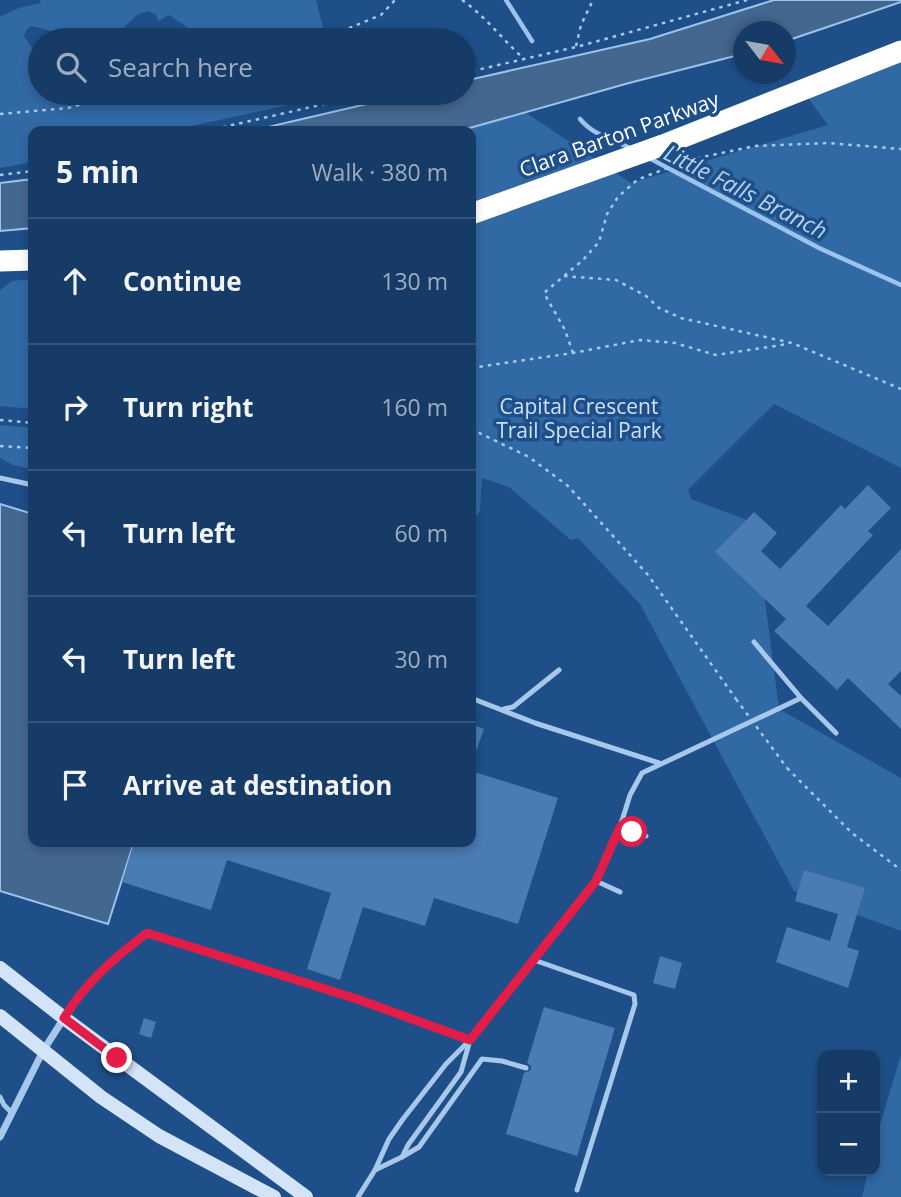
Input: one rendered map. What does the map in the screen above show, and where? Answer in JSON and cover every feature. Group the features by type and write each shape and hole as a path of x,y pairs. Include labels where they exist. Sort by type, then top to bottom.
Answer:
{"highway":[{"name":"Clara Barton Parkway","path":"476,212 663,145 901,51"},
{"path":"0,261 28,260"}],"main road":[{"path":"0,968 306,1197"},
{"path":"0,1016 101,1097 159,1136 274,1197"}],"street":[{"path":"0,1138 43,1051 64,1018"}],"lane":[{"path":"0,478 28,484"},
{"path":"754,642 801,698 836,733"},
{"path":"500,709 513,707 559,670"},
{"path":"358,1197 404,1119 596,881 620,827 630,795 642,773 801,698"},
{"path":"476,700 535,723 660,764"},
{"path":"620,827 646,836"},
{"path":"596,881 620,892"},
{"path":"64,1018 93,978 116,956 147,933 357,999 470,1040"},
{"path":"534,960 634,995 635,1004 577,1190"},
{"path":"402,1157 461,1072 470,1040"},
{"path":"376,1170 419,1147 482,1059 526,1068"},
{"path":"0,1097 2,1105 12,1113"}],"path":[{"path":"349,28 381,15 395,0"},
{"path":"462,0 524,59"},
{"path":"576,47 581,24 593,0"},
{"path":"476,70 576,47 747,0"},
{"path":"0,114 75,105"},
{"path":"228,126 320,105"},
{"path":"573,353 565,330 544,293 583,260 599,242 607,214 618,197 637,180 693,159 755,146 797,142 901,149"},
{"path":"0,175 28,172"},
{"path":"564,275 616,280 646,296 659,308 681,318 792,343 901,389"},
{"path":"476,367 640,340 675,343 716,355 792,343"},
{"path":"0,419 28,422"},
{"path":"476,431 529,457 568,486 648,575 787,768 852,833 901,870"},
{"path":"0,446 28,448"}],"green space":[{"path":"40,0 316,0 323,28 186,28 169,15 158,21 156,15 148,11 138,14 123,28 31,26 24,36 28,42 28,105 288,105 191,126 28,126 28,163 0,168 0,17 19,8 41,3"},
{"name":"Capital Crescent Trail Special Park","path":"901,51 901,468 774,404 688,490 691,499 755,523 779,709 901,778 901,931 794,891 640,604 578,538 571,540 509,487 482,478 480,511 476,516 476,127 525,112 631,183 828,125 802,90"},
{"path":"28,279 28,409 0,406 0,290 12,281"},
{"path":"0,425 28,428 28,468 13,465 0,458"},
{"path":"901,1055 901,1197 862,1197 867,1176 880,1176 880,1124"}],"shaded area":[{"path":"774,0 901,0 796,38 796,21 733,21 733,57 476,126 272,126 363,105 476,105 476,78 650,39"},
{"path":"28,180 28,228 0,231 0,183"},
{"path":"0,504 28,512 28,847 132,847 108,924 0,891"}],"building":[{"path":"868,485 891,508 868,531 873,535 806,606 828,626 901,549 901,671 888,684 901,696 901,729 848,678 837,690 774,631 786,619 715,552 754,512 777,533 761,551 780,569 841,505 845,509"},
{"path":"476,726 484,729 476,751"},
{"path":"476,773 558,798 518,924 434,898 425,926 363,907 340,980 307,969 331,893 227,860 211,910 122,882 132,847 476,847"},
{"path":"804,870 865,888 847,947 859,951 848,988 776,962 787,927 830,941 838,914 795,901"},
{"path":"660,956 682,963 675,989 653,983"},
{"path":"544,1007 615,1028 577,1156 506,1134 524,1073 531,1070 527,1063"},
{"path":"144,1018 156,1022 151,1038 139,1034"}],"waterway":[{"name":"Little Falls Branch","path":"506,0 532,41"},
{"name":"Little Falls Branch","path":"580,119 598,133 632,149"},
{"name":"Little Falls Branch","path":"649,158 819,248 901,285"}],"route":[{"path":"117,1058 64,1018 93,978 116,956 147,933 357,999 470,1040 596,881 620,827 632,832"}]}
